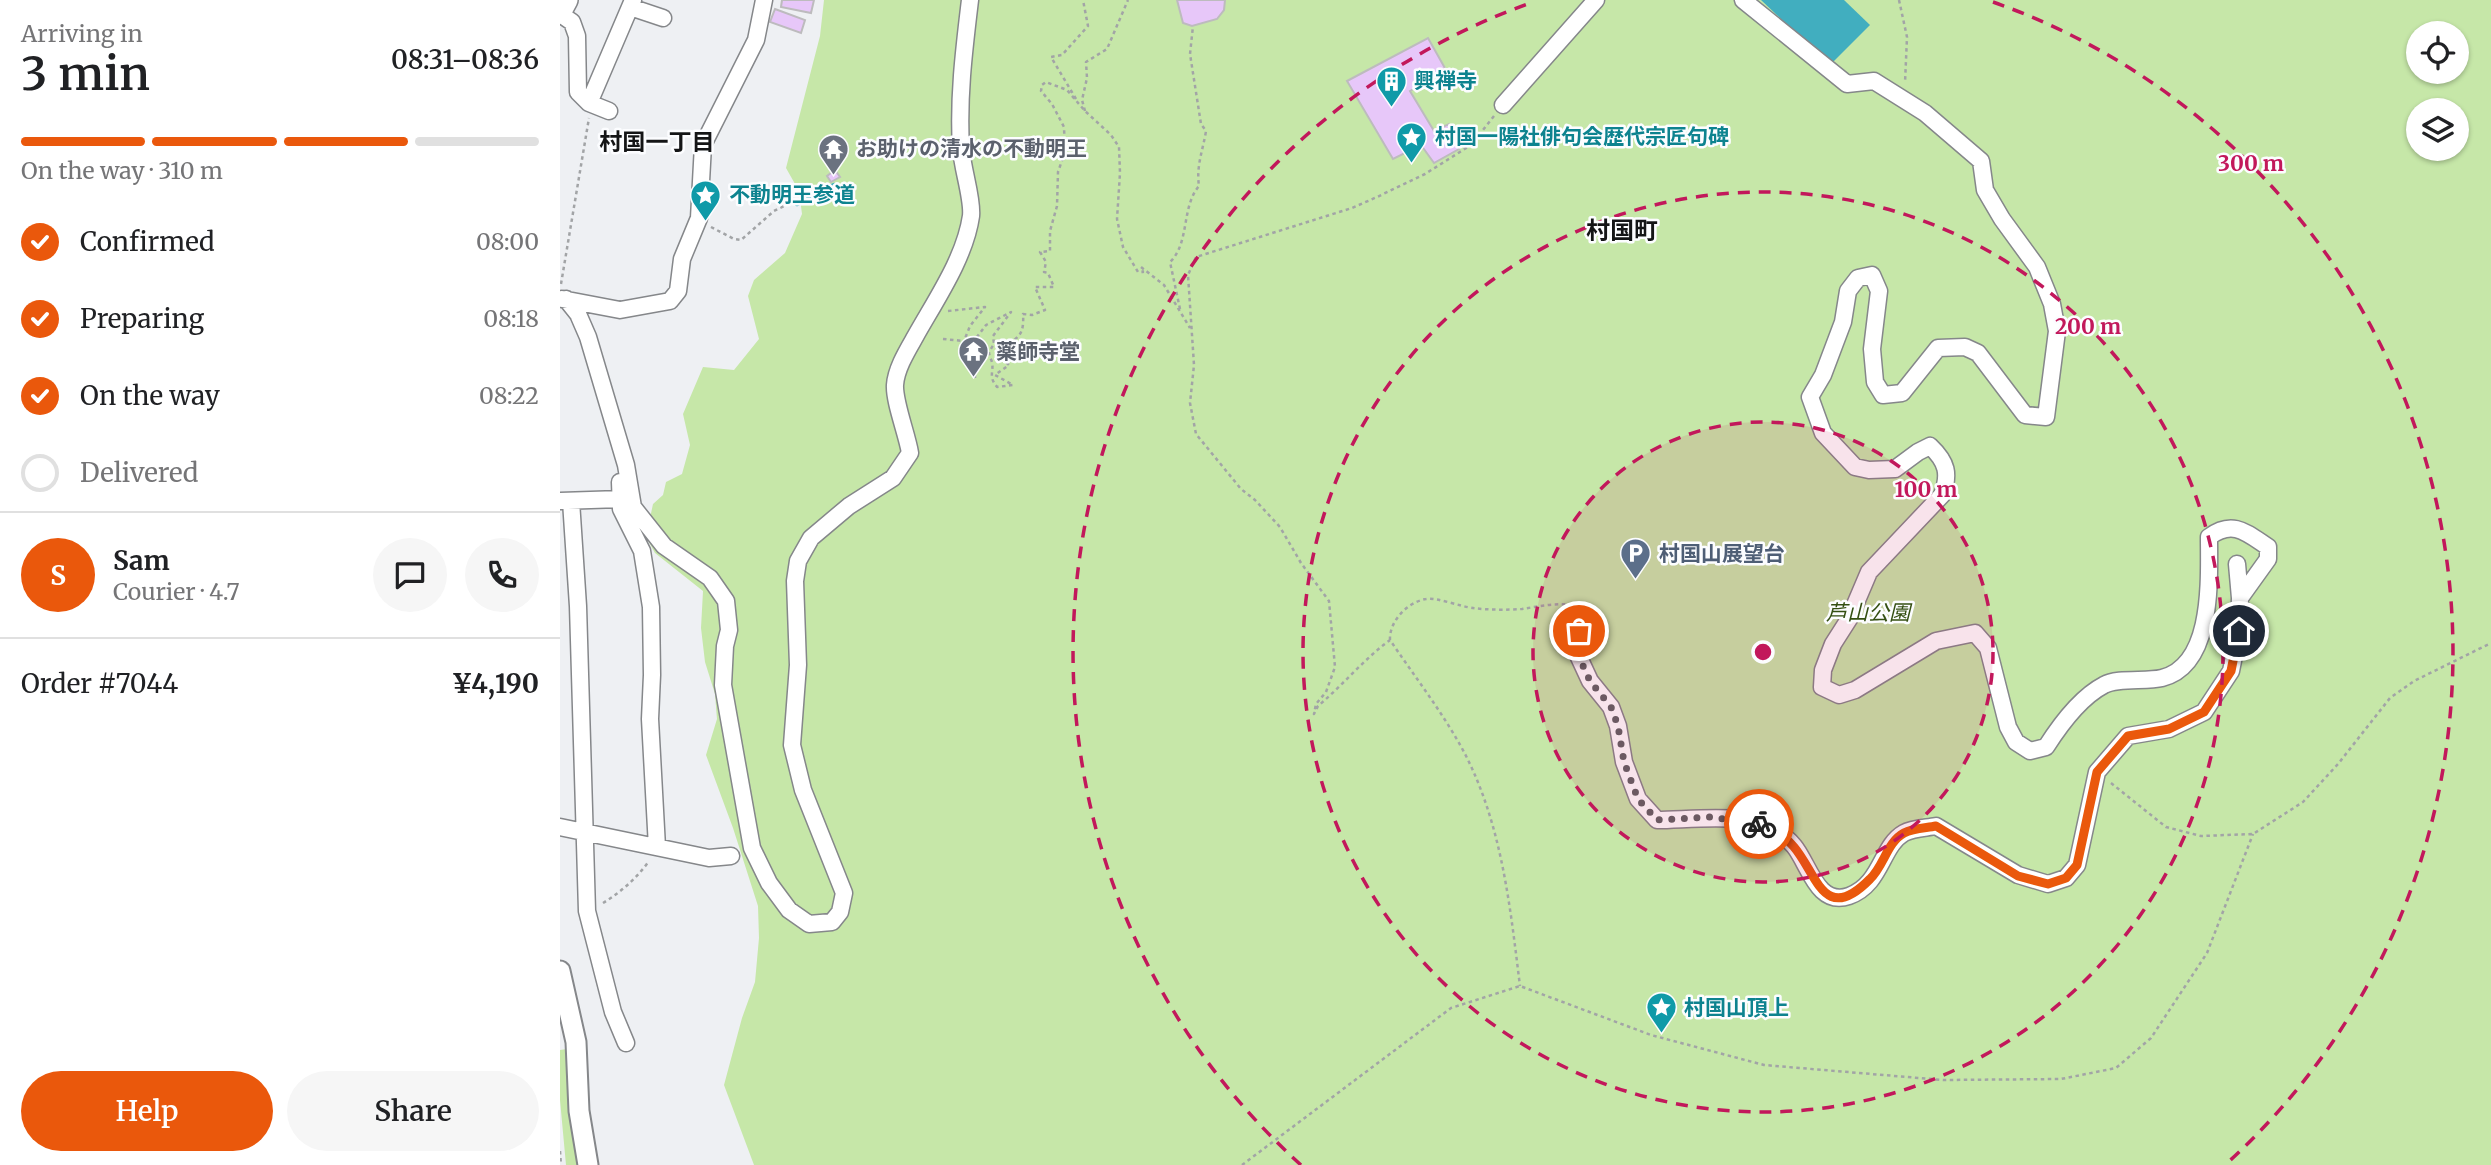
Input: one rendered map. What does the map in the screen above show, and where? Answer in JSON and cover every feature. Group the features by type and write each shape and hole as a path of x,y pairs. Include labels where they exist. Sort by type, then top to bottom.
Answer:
{"main road":[{"path":"560,14 567,0"}],"street":[{"path":"562,297 620,310 670,301 678,291 682,259 698,222 703,145 756,40 764,0"},
{"path":"562,297 585,327 627,471 633,507 664,546 710,578 726,601 729,630 725,646 723,685 752,848 769,883 789,910 809,924 832,922 840,912 844,893 803,790 792,746 798,665 795,581 798,561 811,538 849,506 893,478 910,453 897,398 896,379 906,354 957,262 971,215 961,157 959,116 962,65 971,0"},
{"path":"1503,105 1596,0"},
{"path":"1743,0 1847,84 1874,82 1925,113 1981,161 1985,190 2002,219 2037,267 2052,304 2057,331 2046,417 2025,415 1978,353 1965,347 1938,348 1902,393 1883,395 1875,382 1872,349 1879,291 1872,275 1858,278 1848,291 1843,322 1823,375 1810,397 1823,433 1855,467 1868,470 1895,469 1930,446 1942,457 1948,480 1942,495 1869,572 1849,619 1833,644 1824,670 1822,687 1839,695 1855,690 1936,641 1975,633 1988,648 2008,727 2017,742 2030,751 2046,747 2064,719 2105,684 2162,678 2185,667 2198,644 2207,602 2209,537 2221,528 2239,529 2268,547 2268,559 2240,598"},
{"path":"590,104 632,4 663,18"},
{"path":"560,14 575,27 578,92 590,104 609,111"},
{"path":"627,471 620,481 621,509 642,551 651,607 653,675 650,719 657,847"},
{"path":"621,499 566,501 578,606 587,911 613,1012 625,1043"},
{"path":"1584,623 1575,639 1577,653 1590,681 1611,707 1618,726 1624,762 1638,799 1657,820 1732,819 1772,828 1794,846 1819,888 1833,897 1848,896 1863,887 1879,871 1892,842 1905,832 1936,826 2018,876 2048,884 2066,878 2077,865 2097,772 2128,736 2169,729 2204,712 2231,671 2239,631 2237,564"},
{"path":"560,827 709,858 731,856"},
{"path":"560,971 576,1042 577,1095 588,1165"}],"path":[{"path":"1083,0 1088,26 1062,55 1051,57 1085,111"},
{"path":"1085,111 1082,100 1087,78 1086,62 1107,49 1128,0"},
{"path":"1899,0 1906,37 1904,100"},
{"path":"1191,330 1180,310 1170,262 1177,255 1190,197 1199,186 1196,171 1206,131 1201,124 1189,54 1193,26"},
{"path":"975,379 974,341 986,325 1011,312 993,336 994,344 989,352 993,365 990,374 997,387 1013,385 995,375 1009,365 1000,357 1001,354 1020,334 1024,326 1023,314 1032,315 1045,310 1035,287 1054,287 1048,273 1044,272 1046,262 1040,252 1050,251 1050,231 1057,206 1058,172 1065,152 1064,127 1052,104 1041,91 1046,82 1067,90 1111,135 1119,147 1116,219 1123,247 1138,272 1143,272 1141,267 1164,285 1191,330"},
{"path":"562,297 590,104"},
{"path":"1390,640 1371,654 1314,713 1316,704 1326,692 1335,667 1329,601 1301,563 1280,527 1241,489 1196,434 1190,403 1194,365 1188,275 1196,257 1352,208 1425,174 1471,145 1503,105"},
{"path":"698,222 741,240 774,211 824,187"},
{"path":"944,312 985,307 970,326 964,341 964,361 975,371"},
{"path":"943,339 964,341"},
{"path":"1520,986 1508,885 1488,809 1464,752 1390,640 1389,631 1408,607 1427,598 1473,608 1580,606 1585,612 1584,623"},
{"path":"2097,772 2166,827 2201,836 2253,834 2303,802 2338,764 2390,698 2414,681 2491,643"},
{"path":"1242,1165 1451,1008 1520,986 1651,1035 1764,1065 1943,1080 2061,1079 2116,1068 2151,1038 2207,953 2253,834"},
{"path":"587,911 627,886 640,874 657,847"},
{"path":"560,1151 561,1165"}],"green space":[{"name":"芦山公園","path":"824,0 2491,0 2491,1165 754,1165 724,1085 755,982 759,938 758,906 706,755 717,719 715,694 705,662 701,628 703,591 655,553 646,537 653,504 663,495 666,482 682,474 690,445 683,414 703,367 734,370 759,339 748,296 754,280 785,253 802,214 799,191 786,168 820,36"},
{"path":"567,1049 571,1117 579,1165 566,1165 560,1100 560,1050"}],"water":[{"path":"1761,0 1844,0 1870,25 1830,65"}],"building":[{"path":"782,0 814,0 811,13 781,7"},
{"path":"1177,0 1225,0 1224,10 1217,19 1192,26 1183,23"},
{"path":"775,9 805,20 801,33 770,22"},
{"name":"興禅寺","path":"1428,38 1446,70 1410,91 1434,131 1449,124 1459,149 1434,163 1421,145 1393,159 1347,81"},
{"name":"お助けの清水の不動明王","path":"835,170 840,177 831,182 827,176"}],"waterway":[{"path":"797,204 834,185"}],"way so far":[{"path":"1579,631 1575,639 1577,653 1590,681 1611,707 1618,726 1624,762 1638,799 1657,820 1709,817 1759,824"}],"place":[{"name":"興禅寺","path":"1391,108"},
{"name":"村国一陽社俳句会歴代宗匠句碑","path":"1412,164"},
{"name":"お助けの清水の不動明王","path":"833,176"},
{"name":"不動明王参道","path":"706,222"},
{"name":"薬師寺堂","path":"973,379"},
{"name":"村国山展望台","path":"1636,581"},
{"name":"村国山頂上","path":"1661,1035"}],"district":[{"name":"村国一丁目","path":"657,142"},
{"name":"村国町","path":"1622,231"}],"route":[{"path":"1759,824 1772,828 1794,846 1819,888 1833,897 1848,896 1863,887 1879,871 1892,842 1905,832 1936,826 2018,876 2048,884 2066,878 2077,865 2097,772 2128,736 2169,729 2204,712 2231,671 2239,631"}]}
